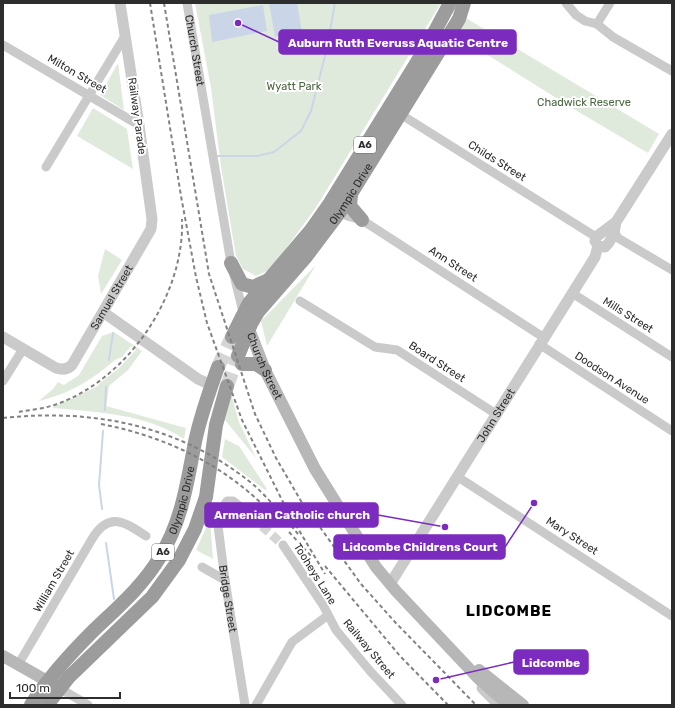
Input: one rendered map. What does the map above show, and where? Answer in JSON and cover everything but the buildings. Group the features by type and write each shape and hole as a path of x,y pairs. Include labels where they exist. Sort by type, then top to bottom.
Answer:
{"highway":[{"name":"Olympic Drive","path":"232,337 243,312 268,279 311,230 330,203 427,46 450,3"},
{"name":"Olympic Drive","path":"265,370 256,364 240,360 249,329 260,309 321,238 352,194 459,19 464,3"},
{"path":"352,194 350,206 362,220"},
{"path":"231,263 238,280 249,287 258,286 268,279"},
{"path":"243,312 253,312 260,309"},
{"name":"Church Street","path":"243,312 249,329"},
{"name":"Olympic Drive","path":"31,705 47,681 71,653 130,597 152,571 165,549 182,507 198,429 218,367"},
{"name":"Olympic Drive","path":"47,705 59,688 85,660 152,597 179,560 195,529 206,497 216,426 227,386"}],"main road":[{"name":"Church Street","path":"249,329 265,370 315,470 376,567 455,654"},
{"path":"455,654 492,680 523,705"},
{"path":"455,654 507,705"},
{"path":"3,656 20,661 59,688"},
{"path":"466,662 506,697 507,705"}],"street":[{"name":"Railway Parade","path":"120,3 152,219 151,229"},
{"name":"Church Street","path":"187,3 231,263 243,312"},
{"path":"566,3 576,15 585,21 597,24 613,37 672,71"},
{"path":"597,24 610,3"},
{"path":"46,167 125,36"},
{"name":"Milton Street","path":"3,45 139,125"},
{"name":"Childs Street","path":"385,114 394,110 606,236 618,238 672,270"},
{"name":"John Street","path":"390,584 595,257 606,236 672,134"},
{"name":"Ann Street","path":"347,216 362,220 541,341"},
{"name":"Samuel Street","path":"23,349 56,368 65,370 72,366 151,229"},
{"name":"Mills Street","path":"572,293 672,357"},
{"name":"Board Street","path":"300,301 375,347 397,350 496,414"},
{"path":"103,312 198,379 211,385"},
{"path":"3,337 23,349 3,381"},
{"name":"Doodson Avenue","path":"541,341 672,431"},
{"name":"Mary Street","path":"458,477 672,616"},
{"name":"Bridge Street","path":"242,508 233,501 229,500 225,502 219,515 224,580 245,705"},
{"name":"William Street","path":"20,661 96,532 101,526 110,522 123,522 146,536"},
{"name":"Tooheys Lane","path":"283,545 323,605 327,616"},
{"path":"202,568 224,580"},
{"path":"256,705 292,642 327,616"},
{"name":"Railway Street","path":"327,616 336,630 402,705"},
{"path":"242,685 246,692 250,694 257,695 264,692"},
{"path":"59,688 88,705"}],"green space":[{"name":"Wyatt Park","path":"195,3 441,3 315,209 271,269 256,276 243,269 236,256 221,167 211,88"},
{"name":"Chadwick Reserve","path":"466,18 659,134 648,153 577,111 456,35"},
{"path":"118,63 124,110 100,95"},
{"path":"93,108 127,129 133,169 77,136"},
{"path":"105,249 122,260 101,294 98,276"},
{"path":"316,265 267,346 261,321"},
{"path":"114,332 142,351 128,370 109,386 106,406 186,428 184,439 154,424 138,419 104,413 53,408 98,386 118,369 136,350 131,346 122,357 115,360 80,385 61,394 39,401 53,389 58,382 64,385 79,375 102,336"},
{"path":"231,394 239,422 256,458 225,420"},
{"path":"225,439 239,446 267,489 265,490 222,457"},
{"path":"210,519 213,559 196,550"}],"water":[{"path":"269,3 297,3 302,32 275,37"},
{"path":"263,5 267,31 212,42 209,15"}],"waterway":[{"path":"216,156 257,156 274,152 301,131 311,111 326,52 335,3"},
{"path":"109,360 113,333"},
{"path":"105,410 106,387"},
{"path":"102,509 99,485 103,431"},
{"path":"106,543 114,599"}],"tunnel":[{"path":"218,367 232,337"},
{"path":"227,386 238,356"},
{"path":"242,508 283,545"}],"railway":[{"path":"150,3 181,196 196,277 207,323 242,420 287,510 325,574"},
{"path":"164,3 209,274 255,414 276,458 301,501 361,584 395,622 476,705"},
{"path":"19,412 51,406 78,395 104,378 126,357 146,333 162,306 173,277 180,248 182,219"},
{"path":"3,418 71,416 104,419 168,435 227,465 255,486 272,503 298,534"},
{"path":"101,424 150,437 195,456 237,482 274,516"},
{"path":"289,532 312,557"},
{"path":"325,566 400,656 448,705"}],"place":[{"name":"Auburn Ruth Everuss Aquatic Centre","path":"238,23"},
{"name":"Lidcombe Childrens Court","path":"534,503"},
{"name":"Armenian Catholic church","path":"445,527"},
{"name":"Lidcombe","path":"436,680"}],"district":[{"name":"LIDCOMBE","path":"509,611"}]}
